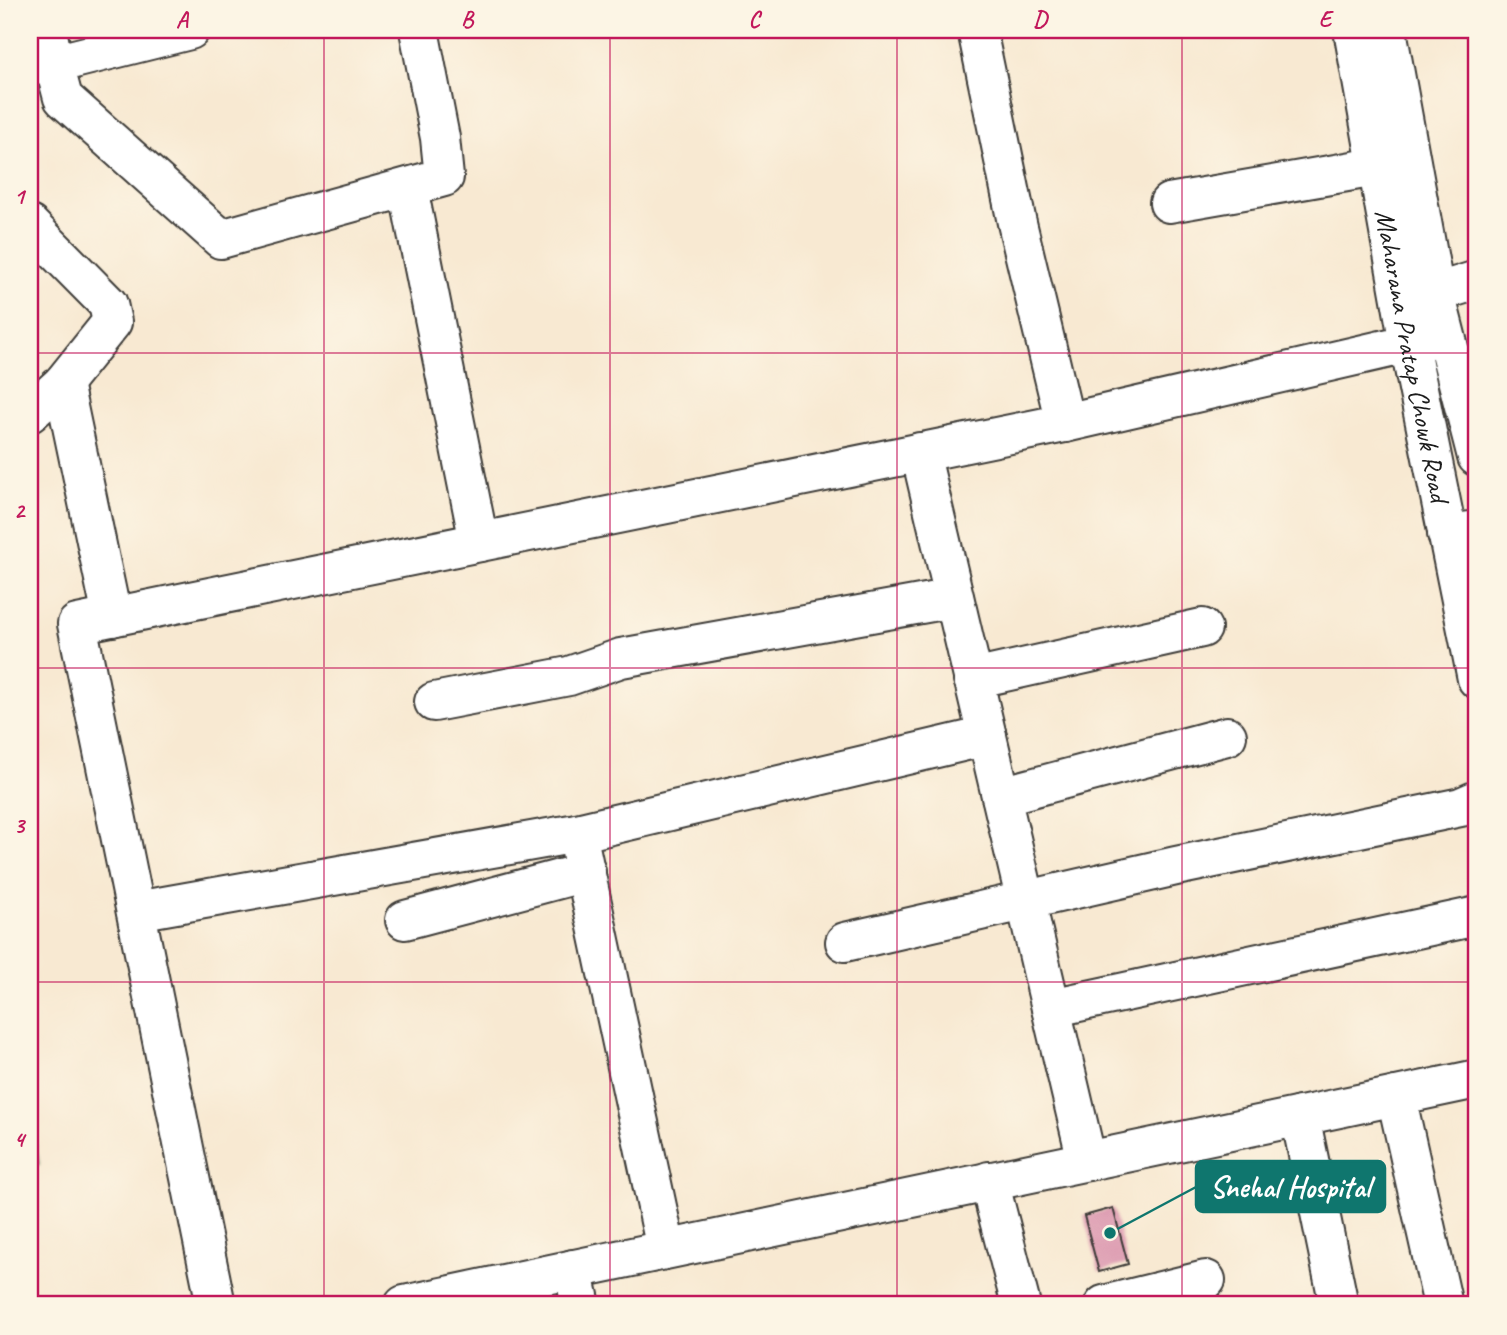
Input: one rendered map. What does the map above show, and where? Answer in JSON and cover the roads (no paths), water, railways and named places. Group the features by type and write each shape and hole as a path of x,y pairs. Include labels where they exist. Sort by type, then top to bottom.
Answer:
{"street":[{"path":"190,30 43,53 63,98 221,239 444,177 440,138 419,30"},
{"path":"977,30 1017,223 1065,423"},
{"name":"Maharana Pratap Chowk Road","path":"1353,30 1376,167 1427,339 1462,532 1477,679"},
{"name":"Maharana Pratap Chowk Road","path":"1387,30 1435,293 1427,339 1477,457"},
{"path":"1169,203 1376,167"},
{"path":"408,188 479,542"},
{"path":"30,225 108,303 112,322 63,383 30,413"},
{"path":"1435,293 1477,280"},
{"path":"216,1305 77,624 1065,423 1427,339"},
{"path":"63,383 112,617"},
{"path":"920,452 1087,1161"},
{"path":"434,702 569,676 621,658 954,598"},
{"path":"973,679 1202,628"},
{"path":"136,911 577,833 986,736"},
{"path":"1001,796 1227,736"},
{"path":"845,942 1461,807 1477,800"},
{"path":"577,833 666,1249"},
{"path":"405,920 586,872"},
{"path":"1051,1008 1477,916"},
{"path":"404,1305 1477,1079"},
{"path":"1396,1096 1443,1305"},
{"path":"1300,1116 1339,1305"},
{"path":"989,1181 1021,1305"},
{"path":"573,1269 581,1305"},
{"path":"1104,1305 1206,1280"}],"place":[{"name":"Snehal Hospital","path":"1110,1233"}]}
